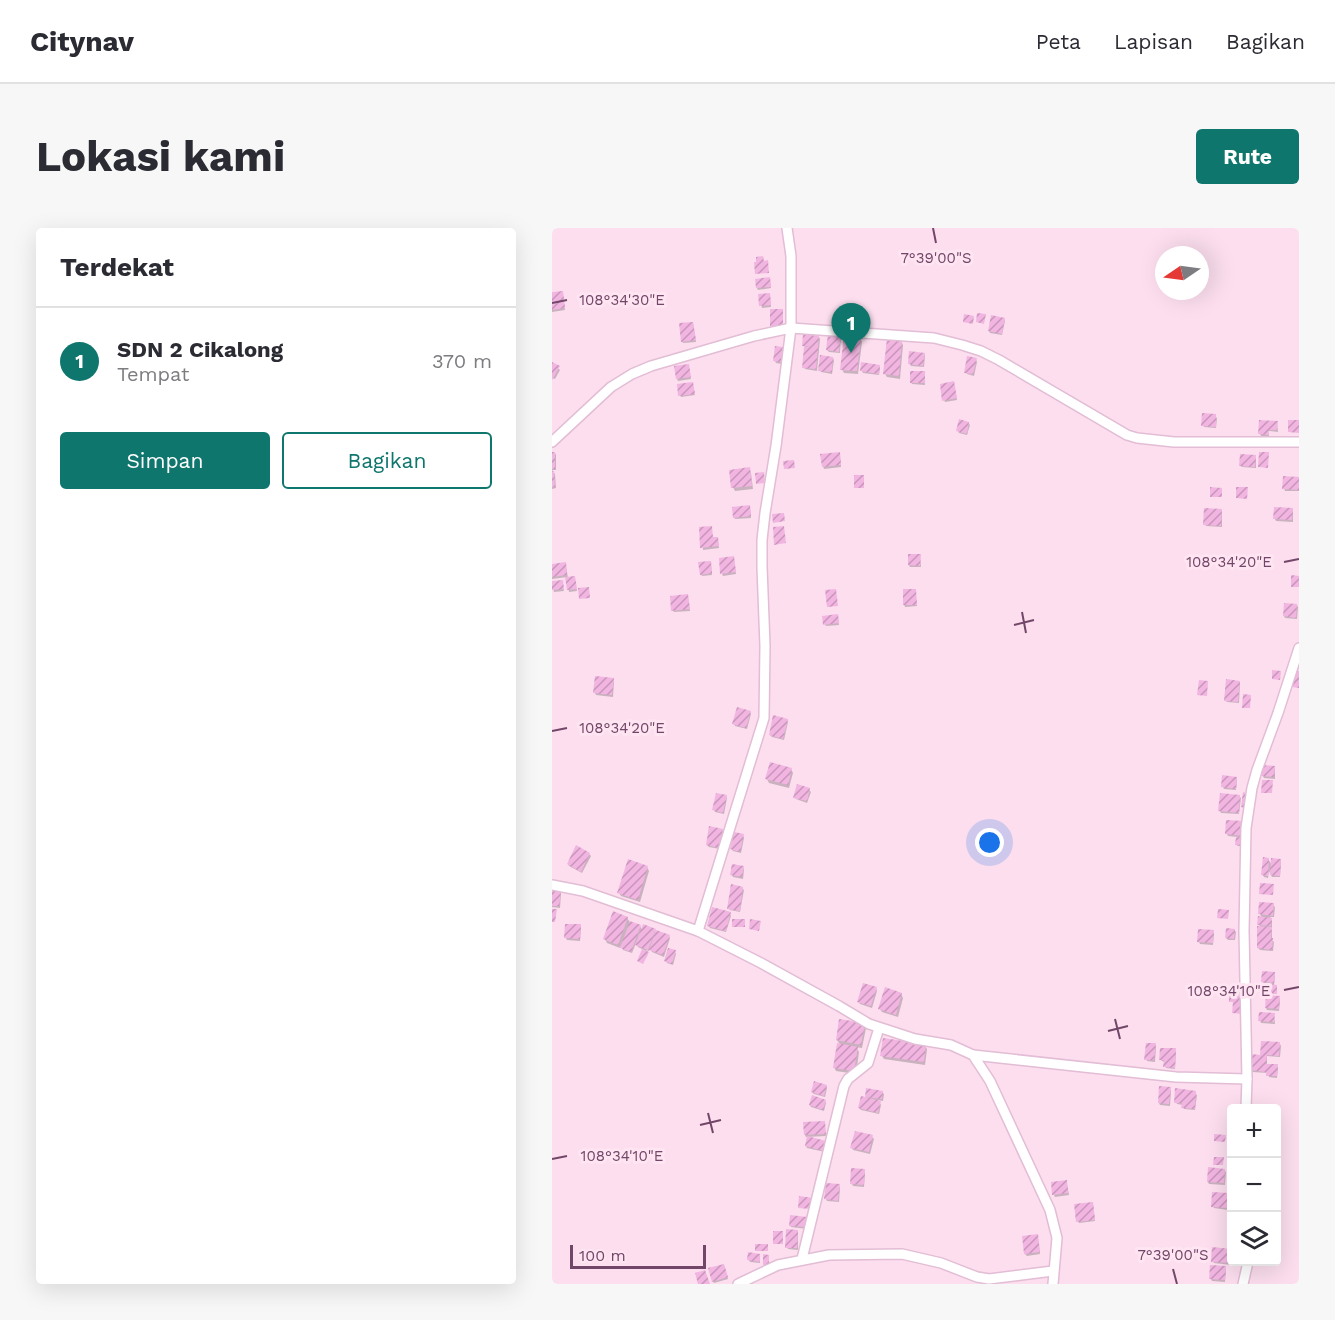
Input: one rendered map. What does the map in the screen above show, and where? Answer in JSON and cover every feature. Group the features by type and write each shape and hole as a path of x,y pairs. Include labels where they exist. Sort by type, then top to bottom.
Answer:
{"street":[{"path":"698,931 764,718 765,645 762,540 791,328 791,256 787,228"},
{"path":"552,442 611,387 632,374 651,366 754,336 791,328 934,338 981,351 1127,435 1137,438 1174,442 1299,442"},
{"path":"1246,1104 1244,931 1247,817 1257,770 1299,648"},
{"path":"552,885 583,891 698,931 761,963 869,1024 915,1039 951,1045 973,1055 1176,1077 1247,1079"},
{"path":"802,1259 844,1086 848,1079 868,1063 879,1028"},
{"path":"973,1055 990,1081 1050,1210 1057,1238 1053,1284"},
{"path":"738,1284 778,1265 829,1255 902,1254 931,1260 977,1277 989,1279 1053,1271"},
{"path":"1243,1284 1247,1266"}],"building":[{"path":"763,256 764,261 768,260 769,273 755,274 756,257"},
{"path":"770,277 771,287 756,288 755,279"},
{"path":"563,291 565,308 552,310 552,292"},
{"path":"770,293 771,305 759,306 758,294"},
{"path":"770,309 783,309 783,329 770,329"},
{"path":"977,313 986,314 984,324 976,322"},
{"path":"964,314 974,316 973,324 963,322"},
{"path":"991,315 1005,318 1002,334 988,331"},
{"path":"693,322 696,340 681,342 679,323"},
{"path":"828,333 841,334 839,352 826,350"},
{"path":"803,334 819,336 816,369 802,368 804,347 813,347 802,346"},
{"path":"844,335 861,337 857,371 840,370"},
{"path":"887,338 902,340 899,376 883,374"},
{"path":"775,346 783,347 781,362 773,361"},
{"path":"909,351 925,353 923,366 908,364"},
{"path":"820,355 833,357 832,372 818,371"},
{"path":"967,356 977,358 973,374 964,373"},
{"path":"552,362 560,366 552,380"},
{"path":"861,362 880,365 879,374 860,371"},
{"path":"689,364 691,377 676,379 674,366"},
{"path":"910,371 925,371 925,383 910,383"},
{"path":"954,381 957,398 942,401 940,384"},
{"path":"693,382 695,394 678,396 677,384"},
{"path":"1202,413 1216,414 1216,427 1201,426"},
{"path":"959,419 969,422 967,434 956,431"},
{"path":"1259,420 1278,421 1277,430 1269,430 1269,435 1258,434"},
{"path":"1288,420 1299,420 1299,433 1288,432"},
{"path":"552,452 555,452 555,469 552,469"},
{"path":"840,452 841,465 822,467 820,454"},
{"path":"1259,452 1269,452 1268,468 1258,467"},
{"path":"1240,454 1256,455 1255,467 1239,466"},
{"path":"794,460 795,468 784,469 783,461"},
{"path":"750,467 752,486 731,488 729,470"},
{"path":"552,471 554,471 555,487 552,487"},
{"path":"764,472 765,483 756,484 755,473"},
{"path":"854,475 864,475 864,488 854,488"},
{"path":"1283,476 1299,477 1299,490 1282,489"},
{"path":"1210,487 1222,488 1222,497 1210,497"},
{"path":"1236,487 1248,487 1247,499 1236,498"},
{"path":"750,505 751,516 733,518 732,507"},
{"path":"1274,507 1293,508 1292,520 1273,519"},
{"path":"1204,508 1222,509 1221,526 1203,525"},
{"path":"784,513 785,521 773,523 772,514"},
{"path":"712,526 713,537 718,537 719,546 700,548 699,527"},
{"path":"784,526 786,543 774,545 773,527"},
{"path":"908,554 921,554 920,566 908,565"},
{"path":"734,556 736,572 720,574 719,558"},
{"path":"711,561 712,573 700,575 698,562"},
{"path":"566,562 567,575 552,577 552,564"},
{"path":"1291,575 1299,576 1299,587 1291,587"},
{"path":"575,576 577,589 567,590 565,577"},
{"path":"563,580 564,589 552,590 552,581"},
{"path":"589,587 590,598 579,599 578,588"},
{"path":"836,589 838,606 827,607 825,590"},
{"path":"903,589 916,589 917,605 903,605"},
{"path":"688,594 690,609 671,611 670,596"},
{"path":"1284,603 1297,604 1296,618 1283,616"},
{"path":"838,614 839,623 823,625 822,616"},
{"path":"1272,670 1281,671 1280,680 1272,679"},
{"path":"1294,671 1299,671 1299,688 1292,687"},
{"path":"595,676 614,678 612,695 593,693"},
{"path":"1226,679 1240,681 1238,702 1224,701"},
{"path":"1199,680 1208,681 1207,696 1197,695"},
{"path":"1243,694 1251,695 1250,708 1242,708"},
{"path":"737,707 751,711 746,728 732,724"},
{"path":"773,715 788,719 783,739 769,735"},
{"path":"770,762 792,768 788,785 765,779"},
{"path":"1262,765 1275,766 1274,777 1261,776"},
{"path":"1222,775 1237,777 1236,789 1221,787"},
{"path":"1262,780 1273,780 1272,793 1261,793"},
{"path":"797,784 810,788 807,801 793,798"},
{"path":"1243,792 1246,793 1244,808 1241,807"},
{"path":"716,793 727,795 723,813 712,810"},
{"path":"1220,793 1240,795 1239,813 1218,811"},
{"path":"1226,820 1244,821 1243,836 1225,834"},
{"path":"709,826 723,829 719,848 706,845"},
{"path":"734,832 744,834 740,852 730,849"},
{"path":"1236,837 1244,838 1243,846 1235,845"},
{"path":"576,845 590,853 581,872 567,864"},
{"path":"1263,857 1269,858 1268,876 1261,875"},
{"path":"1271,858 1281,859 1280,876 1270,875"},
{"path":"628,859 648,866 638,900 617,893"},
{"path":"732,864 744,866 742,877 730,875"},
{"path":"1260,883 1274,884 1273,895 1259,894"},
{"path":"731,884 743,887 740,911 727,909"},
{"path":"552,890 561,891 559,906 552,906"},
{"path":"1259,902 1274,903 1273,916 1258,914"},
{"path":"712,907 731,912 726,931 707,926"},
{"path":"552,909 557,909 555,922 552,922"},
{"path":"1218,909 1229,910 1228,919 1217,918"},
{"path":"613,911 628,917 618,945 603,939"},
{"path":"1258,916 1272,918 1271,926 1257,925"},
{"path":"732,919 745,919 745,927 732,927"},
{"path":"750,919 761,921 759,931 749,929"},
{"path":"630,921 641,925 631,952 620,948"},
{"path":"565,924 581,924 580,939 564,938"},
{"path":"643,924 656,929 648,950 635,945"},
{"path":"1257,926 1272,927 1272,950 1257,948"},
{"path":"1226,928 1235,929 1234,939 1225,938"},
{"path":"1198,929 1214,930 1213,943 1197,942"},
{"path":"656,930 670,935 663,955 649,950"},
{"path":"668,948 676,950 672,964 664,961"},
{"path":"642,949 649,952 643,964 637,961"},
{"path":"1262,971 1275,972 1274,983 1261,982"},
{"path":"863,983 877,987 871,1006 857,1002"},
{"path":"1268,984 1277,985 1277,994 1268,993"},
{"path":"885,987 902,993 896,1015 878,1009"},
{"path":"1229,993 1243,994 1243,1014 1232,1013 1233,1002 1229,1002"},
{"path":"1266,995 1280,996 1279,1009 1265,1008"},
{"path":"1259,1012 1275,1013 1274,1022 1258,1021"},
{"path":"839,1019 865,1023 861,1045 836,1040"},
{"path":"883,1038 926,1044 924,1062 880,1056"},
{"path":"1261,1041 1280,1042 1279,1056 1267,1055 1266,1064 1278,1064 1277,1076 1266,1076 1266,1072 1249,1070 1251,1054 1260,1055"},
{"path":"837,1043 858,1047 854,1071 833,1068"},
{"path":"1146,1043 1156,1043 1154,1060 1144,1060"},
{"path":"1160,1048 1176,1048 1175,1068 1163,1067 1164,1060 1159,1060"},
{"path":"814,1081 827,1085 824,1096 811,1092"},
{"path":"1159,1086 1171,1087 1169,1104 1158,1103"},
{"path":"866,1088 883,1091 882,1099 865,1097"},
{"path":"1175,1088 1196,1091 1195,1109 1181,1108 1182,1103 1174,1103"},
{"path":"812,1095 826,1100 823,1110 809,1105"},
{"path":"861,1096 881,1101 878,1113 858,1108"},
{"path":"825,1121 826,1134 804,1135 803,1122"},
{"path":"855,1131 873,1135 869,1152 850,1148"},
{"path":"1214,1134 1226,1135 1225,1142 1214,1141"},
{"path":"807,1136 826,1141 824,1151 805,1146"},
{"path":"1214,1157 1224,1157 1223,1165 1213,1165"},
{"path":"1208,1167 1225,1169 1224,1183 1207,1182"},
{"path":"851,1168 865,1169 864,1185 850,1184"},
{"path":"1067,1180 1068,1193 1052,1195 1051,1182"},
{"path":"826,1183 840,1184 838,1201 824,1199"},
{"path":"1212,1192 1227,1193 1227,1208 1211,1207"},
{"path":"799,1196 813,1198 811,1209 798,1208"},
{"path":"1093,1202 1095,1220 1076,1222 1074,1204"},
{"path":"790,1215 807,1217 806,1227 789,1226"},
{"path":"786,1229 798,1230 797,1248 785,1248"},
{"path":"773,1231 783,1231 783,1244 773,1244"},
{"path":"1038,1234 1040,1252 1024,1254 1022,1236"},
{"path":"755,1244 768,1244 768,1251 755,1251"},
{"path":"1212,1247 1227,1249 1227,1263 1211,1262"},
{"path":"748,1252 760,1254 760,1262 747,1260"},
{"path":"763,1254 769,1255 769,1265 763,1265"},
{"path":"724,1264 728,1277 712,1282 708,1268"},
{"path":"1210,1265 1226,1266 1225,1280 1209,1279"},
{"path":"705,1270 710,1284 698,1284 695,1273"}],"place":[{"name":"SDN 2 Cikalong","path":"851,353"}]}
